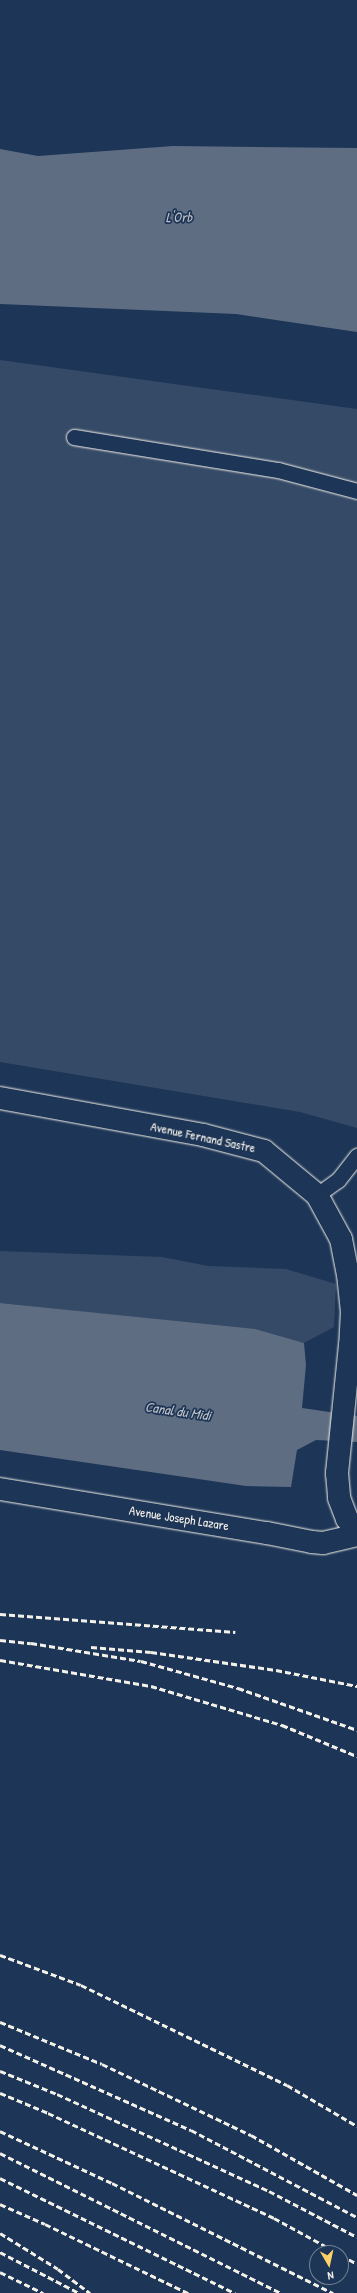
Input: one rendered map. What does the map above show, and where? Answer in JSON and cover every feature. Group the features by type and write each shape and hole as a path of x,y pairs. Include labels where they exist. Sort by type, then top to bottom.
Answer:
{"main road":[{"name":"Avenue Fernand Sastre","path":"0,1098 203,1135 264,1151 317,1195 341,1239 354,1311 337,1474 339,1498 347,1519 357,1532"},
{"name":"Avenue Joseph Lazare","path":"0,1489 267,1532 312,1542 323,1543 357,1535"}],"lane":[{"path":"74,437 278,470 357,491"},
{"path":"317,1195 338,1180 357,1156"}],"shaded area":[{"path":"0,360 357,409 357,1128 300,1112 0,1062"},
{"path":"0,1251 162,1257 208,1266 286,1269 336,1284 334,1327 304,1343 229,1327 0,1303"}],"water":[{"name":"L'Orb","path":"173,146 357,148 357,332 236,314 0,304 0,149 38,156"},
{"name":"Canal du Midi","path":"0,1303 255,1329 304,1343 306,1365 302,1408 357,1416 357,1442 316,1440 297,1450 291,1487 246,1486 0,1450"}],"railway":[{"path":"0,1614 235,1632"},
{"path":"0,1640 31,1643 141,1661 238,1688 357,1730"},
{"path":"91,1647 151,1652 276,1670 357,1686"},
{"path":"0,1660 151,1686 282,1725 357,1756"},
{"path":"0,1955 81,1985 287,2085 357,2126"},
{"path":"0,2022 102,2064 251,2135 357,2195"},
{"path":"0,2045 191,2130 357,2217"},
{"path":"0,2071 57,2094 269,2191 357,2237"},
{"path":"0,2093 48,2113 274,2218 323,2245"},
{"path":"0,2131 112,2183 333,2293"},
{"path":"0,2153 281,2293"},
{"path":"0,2178 235,2293"},
{"path":"0,2204 188,2293"},
{"path":"0,2233 58,2269 90,2293"},
{"path":"0,2252 79,2293"},
{"path":"349,2260 357,2264"},
{"path":"0,2272 43,2293"}]}
